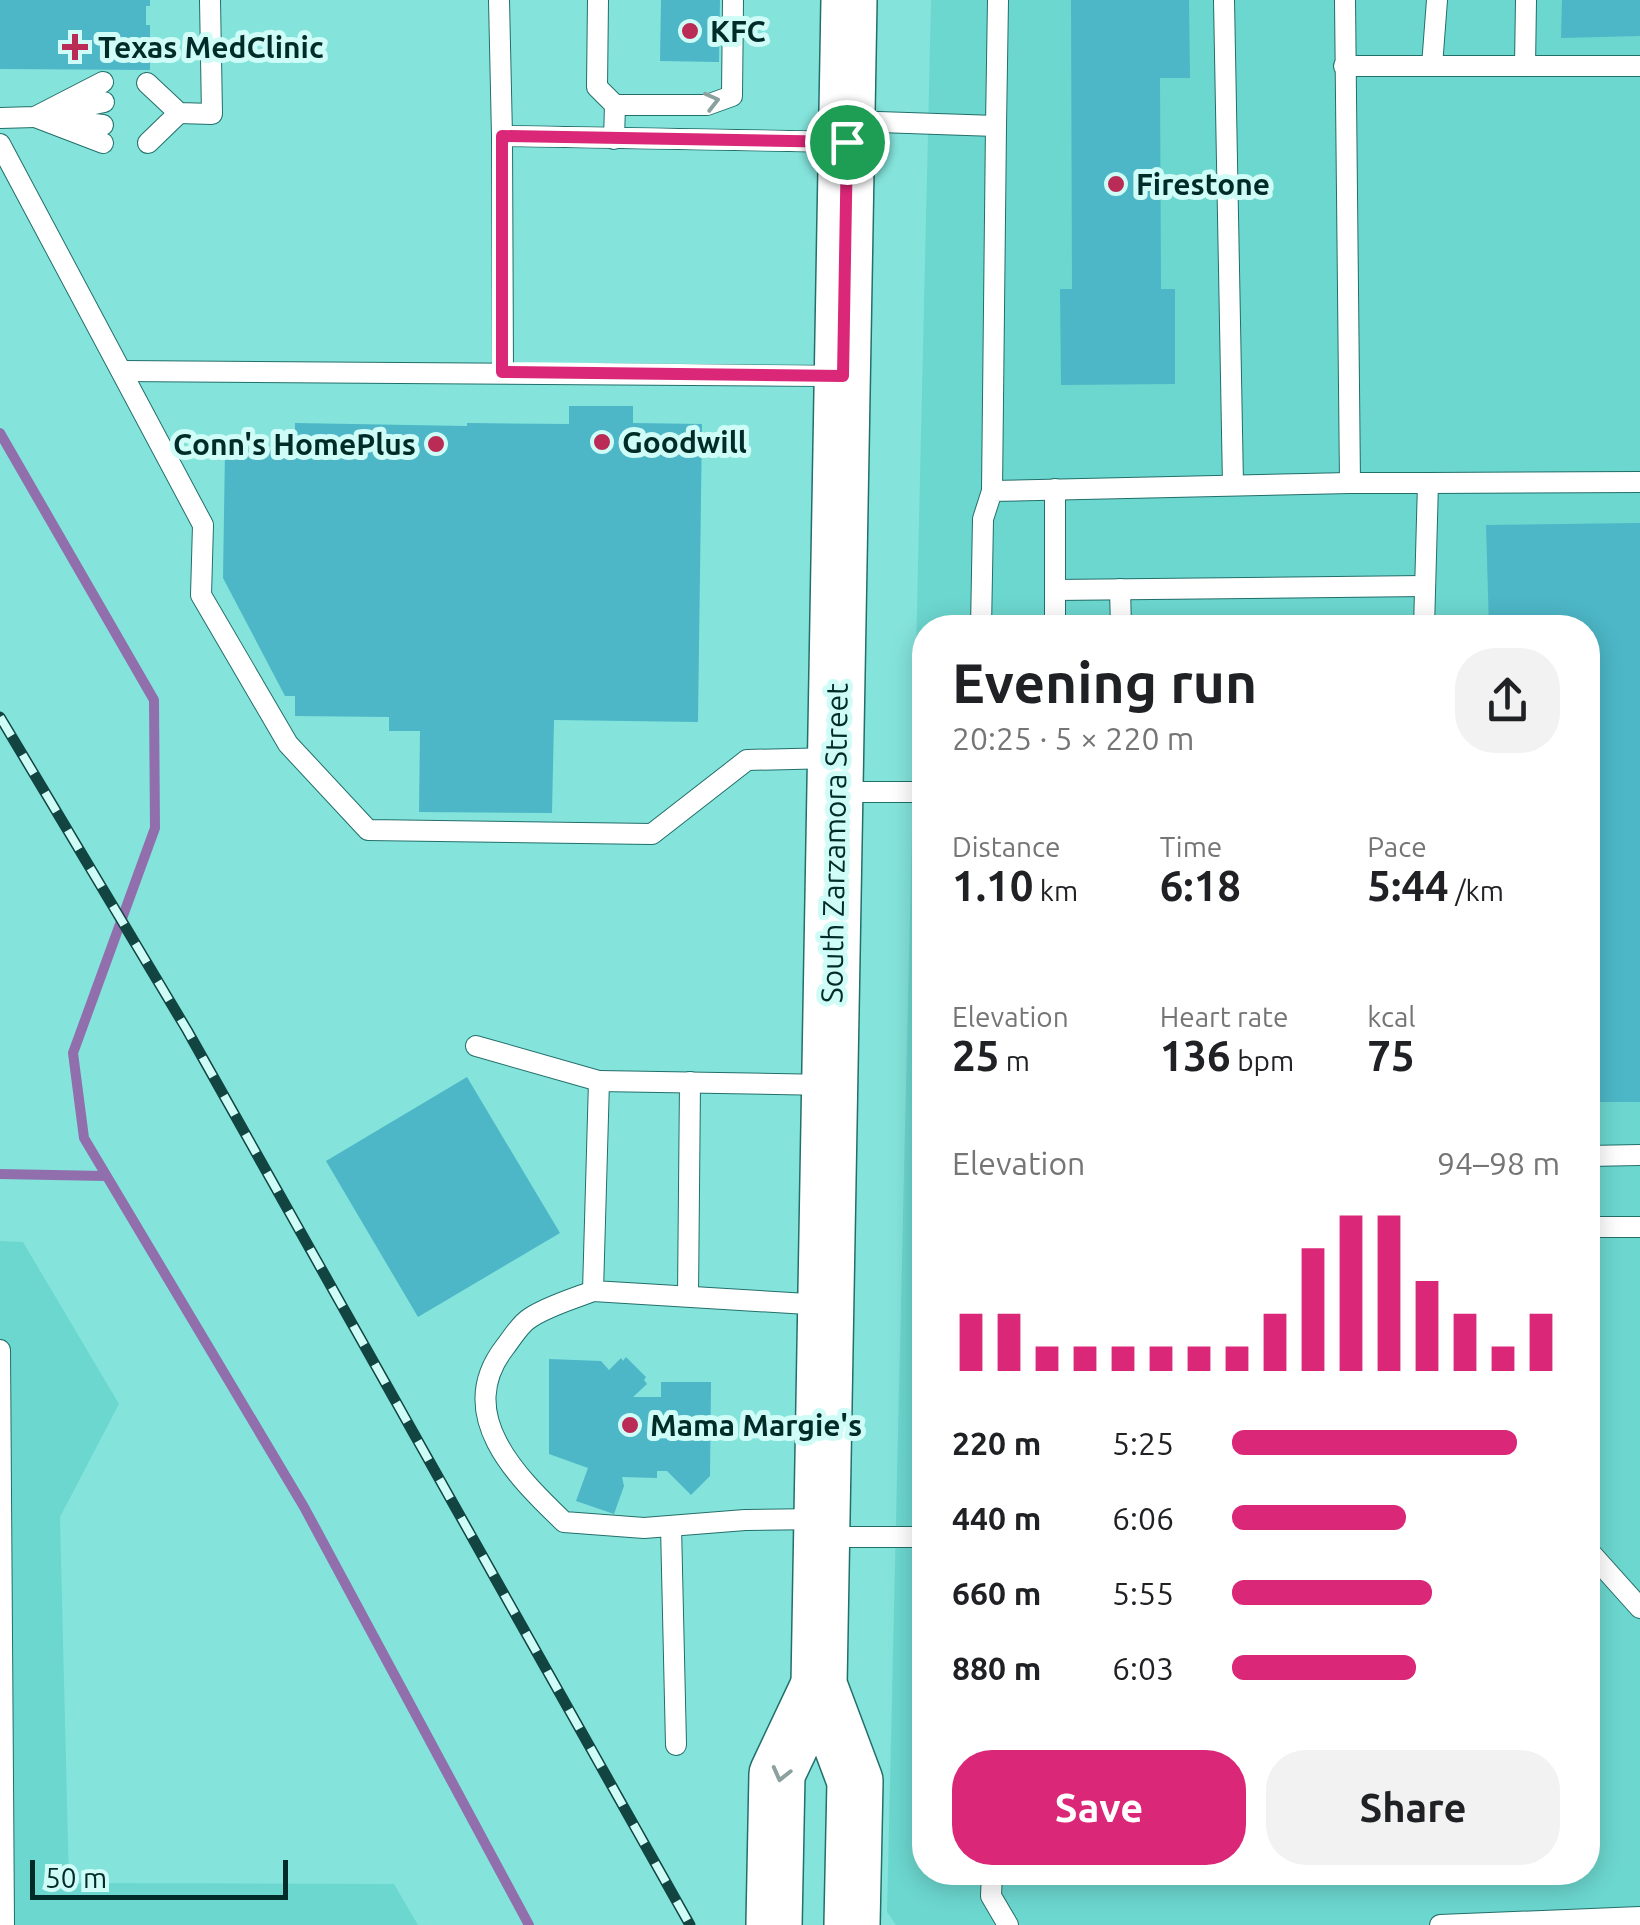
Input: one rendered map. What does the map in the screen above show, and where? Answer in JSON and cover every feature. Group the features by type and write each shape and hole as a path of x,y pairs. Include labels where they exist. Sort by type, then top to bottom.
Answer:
{"main road":[{"name":"South Zarzamora Street","path":"850,0 819,1685 855,1781 857,1921"},
{"name":"South Zarzamora Street","path":"774,1925 777,1774 819,1685"}],"lane":[{"path":"147,92 179,113 212,114 210,0"},
{"path":"499,0 502,372"},
{"path":"598,0 597,87 615,105 707,105 732,96 733,0"},
{"path":"981,615 983,520 992,491 998,0"},
{"path":"1224,0 1233,485"},
{"path":"1345,0 1350,483"},
{"path":"1432,66 1437,0"},
{"path":"1526,0 1526,66"},
{"path":"1344,66 1640,66"},
{"path":"36,117 104,92"},
{"path":"614,139 615,105"},
{"path":"148,134 179,113"},
{"path":"0,118 36,117 103,134"},
{"path":"502,136 614,139 996,126"},
{"path":"0,144 203,524 201,595 288,744 368,830 652,834 746,760 912,790"},
{"path":"122,371 843,376"},
{"path":"992,491 1350,483 1640,482"},
{"path":"1424,615 1428,483"},
{"path":"1055,489 1055,615"},
{"path":"1055,590 1425,586"},
{"path":"1120,589 1121,615"},
{"path":"476,1046 599,1081 830,1084"},
{"path":"593,1290 599,1081"},
{"path":"688,1296 690,1082"},
{"path":"1600,1156 1640,1156"},
{"path":"1600,1227 1640,1227"},
{"path":"826,1305 593,1290 527,1319 490,1366 483,1402 500,1452 564,1522 644,1528 822,1528 912,1537"},
{"path":"0,1350 4,1925"},
{"path":"671,1526 676,1745"},
{"path":"1600,1563 1640,1608"},
{"path":"991,1885 991,1896 1008,1925"},
{"path":"1440,1925 1640,1917"}],"shaded area":[{"path":"931,0 1640,0 1640,1925 896,1925 887,1912 912,826 912,1885 1600,1885 1600,615 917,615"},
{"path":"0,1241 23,1242 119,1404 60,1517 69,1883 394,1884 418,1925 0,1925"}],"building":[{"name":"Texas MedClinic","path":"0,0 150,0 150,6 146,6 146,25 150,25 150,70 0,69"},
{"name":"KFC","path":"661,0 720,0 719,62 660,61"},
{"name":"Firestone","path":"1071,0 1189,0 1190,78 1160,78 1161,289 1175,289 1175,384 1061,385 1060,289 1072,289"},
{"path":"1562,0 1640,0 1640,36 1561,38"},
{"path":"569,406 633,406 633,423 702,424 698,722 554,720 552,813 419,812 420,731 389,731 389,717 295,716 295,696 285,696 223,578 225,450 295,451 295,423 569,424"},
{"path":"1640,523 1640,1102 1600,1102 1600,615 1489,615 1486,525"},
{"path":"467,1077 560,1233 418,1317 326,1161"},
{"name":"Mama Margie's","path":"626,1357 646,1377 647,1384 633,1397 661,1397 661,1382 711,1382 710,1476 691,1495 667,1471 657,1471 657,1478 622,1477 624,1486 614,1514 576,1501 588,1468 549,1454 549,1359 601,1361 609,1370"}],"waterway":[{"path":"0,433 154,700 155,828 73,1053 84,1138 304,1507 529,1925"},
{"path":"0,1174 106,1176"}],"railway":[{"path":"0,717 187,1030 690,1925"}],"place":[{"name":"KFC","path":"690,31"},
{"name":"Texas MedClinic","path":"75,47"},
{"name":"Firestone","path":"1116,184"},
{"name":"Goodwill","path":"602,442"},
{"name":"Conn's HomePlus","path":"436,444"},
{"name":"Mama Margie's","path":"630,1425"}],"route":[{"path":"502,136 847,142 843,376 502,372 502,136"}]}
